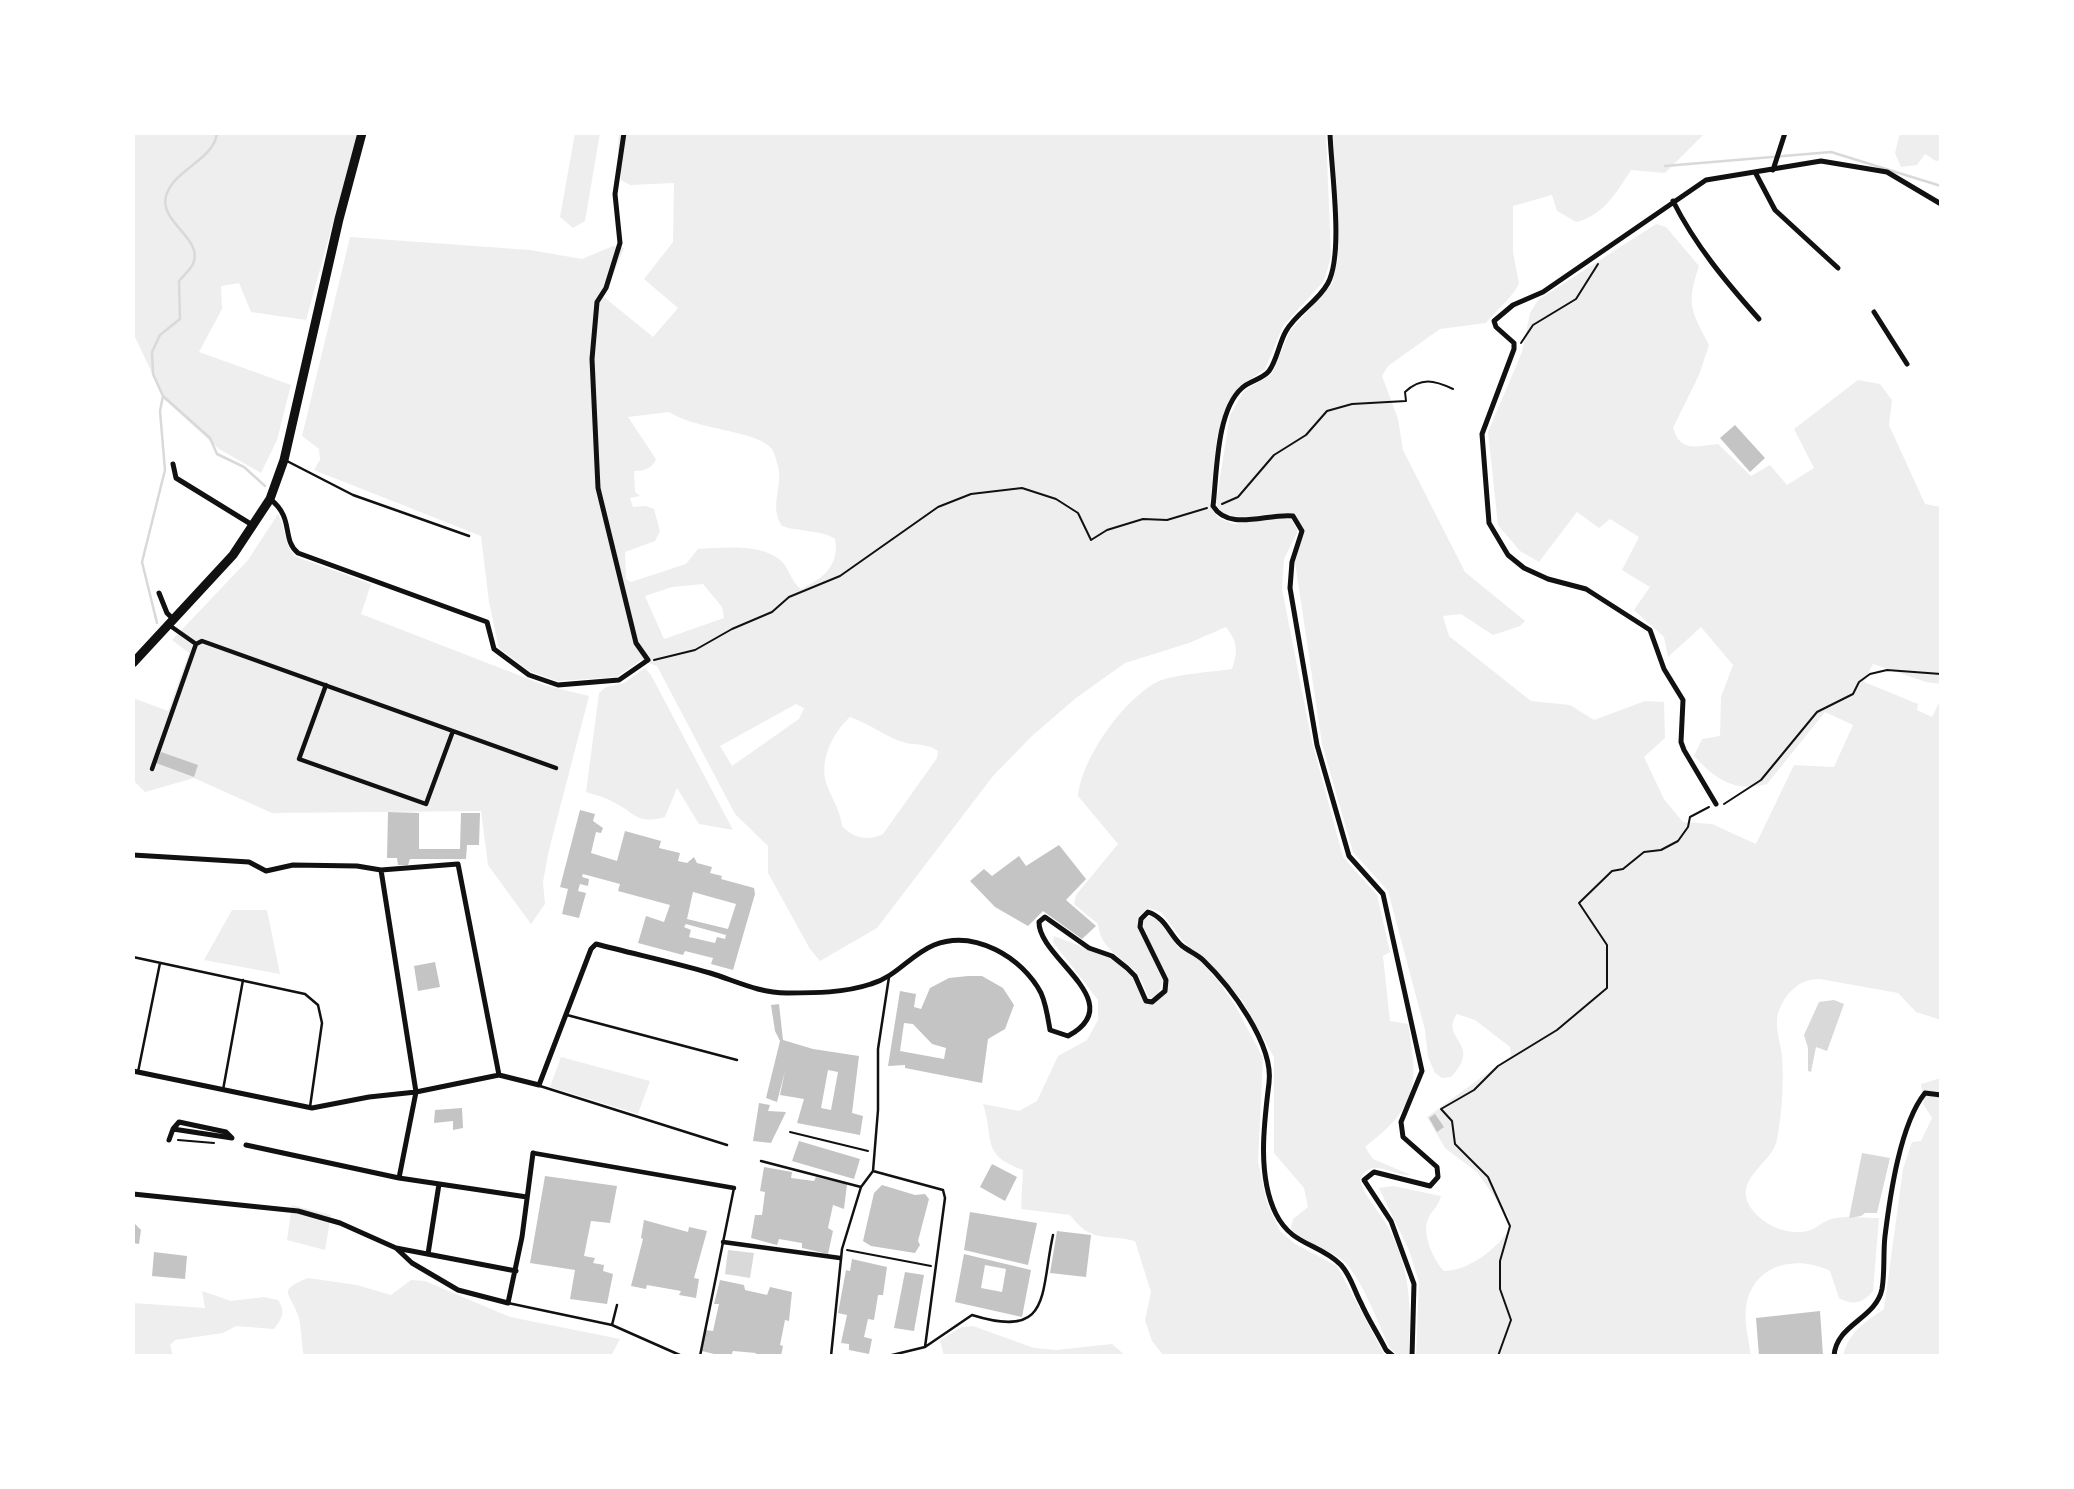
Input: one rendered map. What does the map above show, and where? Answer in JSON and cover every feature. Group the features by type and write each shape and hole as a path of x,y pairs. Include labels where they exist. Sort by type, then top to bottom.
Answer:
{"main road":[{"path":"133,663 233,555 255,526 270,499 284,460 339,219 362,133"}],"street":[{"path":"270,499 285,514 290,543 298,553 487,622 495,649 529,675 558,685 620,680 648,660 636,643 604,522 598,488 592,359 597,302 606,288 620,243 615,194 624,133"},
{"path":"1330,133 1335,259 1328,282 1310,306 1286,330 1268,372 1241,388 1227,415 1220,438 1213,506 1219,516 1233,522 1277,514 1293,516 1302,531 1292,562 1290,588 1317,744 1349,856 1383,894 1422,1070 1401,1122 1404,1137 1437,1167 1438,1177 1430,1186 1374,1172 1364,1180 1391,1221 1414,1284 1413,1355"},
{"path":"1773,170 1785,133"},
{"path":"1716,804 1684,750 1681,736 1683,700 1664,669 1650,629 1586,589 1548,579 1524,568 1508,555 1496,539 1489,523 1481,444 1493,399 1514,348 1514,343 1496,327 1497,316 1513,305 1543,292 1706,180 1821,161 1887,172 1941,204"},
{"path":"1755,172 1775,210 1838,268"},
{"path":"1673,201 1686,228 1726,282 1759,319"},
{"path":"1874,312 1907,364"},
{"path":"173,464 176,478 255,526"},
{"path":"159,593 171,623 196,644"},
{"path":"152,769 196,644 202,641 556,768"},
{"path":"326,685 299,759 426,804 453,731"},
{"path":"133,855 248,862 267,871 293,865 357,866 381,870 458,864 499,1075"},
{"path":"381,870 416,1093 399,1178"},
{"path":"135,1071 310,1107 416,1093 499,1075 539,1085 591,948 596,944 710,973 766,993 826,993 865,986 889,977 912,957 935,944 960,940 988,945 1029,975 1042,995 1050,1030 1068,1036 1081,1029 1089,1011 1087,994 1074,973 1045,943 1038,922 1045,917 1089,948 1112,956 1135,976 1146,1001 1152,1002 1165,991 1166,980 1140,927 1141,919 1148,912 1158,915 1180,944 1202,958 1240,1004 1267,1056 1269,1084 1264,1137 1267,1176 1275,1212 1284,1228 1299,1242 1328,1254 1343,1267 1386,1350 1393,1356"},
{"path":"1834,1356 1840,1336 1876,1305 1882,1290 1885,1236 1900,1157 1915,1108 1925,1093 1941,1095"},
{"path":"169,1140 173,1129 179,1122 226,1132 232,1138 173,1129"},
{"path":"246,1145 399,1178 527,1197"},
{"path":"396,1248 412,1263 458,1290 508,1303 516,1271 533,1153 734,1188"},
{"path":"428,1254 439,1184"},
{"path":"133,1194 298,1211 340,1223 396,1248 516,1271"},
{"path":"723,1241 840,1258"}],"lane":[{"path":"284,460 353,495 470,536"},
{"path":"133,957 297,990 318,1005 322,1023 310,1107"},
{"path":"135,1071 160,963"},
{"path":"831,1356 840,1258 861,1187 873,1171 878,1049 889,977"},
{"path":"223,1090 243,979"},
{"path":"566,1015 737,1060"},
{"path":"539,1085 727,1145"},
{"path":"761,1161 861,1187"},
{"path":"873,1171 943,1191 945,1198 925,1347"},
{"path":"699,1356 734,1188"},
{"path":"888,1356 925,1347 972,1315 1014,1323 1033,1315 1042,1302 1053,1235"},
{"path":"508,1303 612,1325 682,1356"},
{"path":"612,1325 617,1305"}],"path":[{"path":"1521,344 1534,325 1576,299 1598,263"},
{"path":"648,660 695,650 732,629 772,612 789,597 840,576 938,507 971,494 1022,488 1056,499 1078,513 1090,540 1107,530 1143,519 1167,520 1238,497 1274,455 1306,435 1327,411 1352,404 1406,401 1405,392 1423,381 1440,383 1453,389"},
{"path":"1498,1356 1511,1320 1500,1289 1500,1261 1510,1226 1488,1177 1455,1144 1451,1121 1441,1109 1474,1090 1499,1066 1557,1030 1607,988 1608,944 1579,903 1612,871 1623,869 1644,852 1661,850 1678,841 1694,813 1716,804 1729,803 1761,780 1817,712 1853,694 1859,682 1870,674 1887,670 1941,674"},
{"path":"790,1132 875,1153"},
{"path":"169,1140 225,1144"},
{"path":"842,1250 936,1266"}],"shaded area":[{"path":"133,133 358,133 306,320 251,312 239,283 221,286 222,309 199,352 291,385 277,440 261,473 219,449 165,400 134,335"},
{"path":"575,133 600,133 585,221 573,228 560,217"},
{"path":"619,133 1326,133 1331,257 1324,281 1283,326 1265,369 1240,386 1224,413 1217,437 1210,503 1218,518 1234,524 1276,517 1291,519 1298,531 1284,559 1282,589 1312,742 1343,857 1377,895 1390,952 1383,956 1390,1021 1408,1024 1411,1045 1413,1080 1410,1094 1395,1120 1365,1147 1373,1159 1411,1175 1376,1168 1370,1169 1360,1180 1388,1227 1401,1258 1408,1289 1409,1354 1397,1355 1390,1348 1362,1288 1349,1267 1336,1256 1301,1238 1291,1228 1293,1219 1308,1207 1304,1188 1274,1153 1274,1057 1242,1000 1183,941 1161,912 1149,908 1139,916 1137,927 1163,980 1158,996 1149,998 1136,972 1107,946 1098,924 1074,904 1076,895 1118,844 1078,796 1087,765 1096,748 1118,716 1157,682 1183,675 1232,669 1236,647 1226,627 1189,643 1125,663 1076,698 1032,736 993,776 877,928 820,961 810,949 768,873 768,846 735,814 657,666 641,660 617,677 557,681 529,671 499,648 489,602 481,536 314,470 320,460 319,449 302,436 350,237 530,250 582,259 613,246 624,248 604,297 653,337 678,308 644,279 673,242 674,183 630,185 621,180","holes":["669,412 680,418 764,442 773,451 779,471 776,503 778,518 782,526 824,534 835,539 835,557 828,570 801,589 782,562 770,554 750,549 718,548 698,549 686,564 631,582 626,579 625,552 655,541 660,531 654,509 646,506 633,507 630,498 640,496 635,492 634,471 647,469 656,459 628,417","703,584 722,607 724,618 664,639 645,596 672,587","796,704 804,708 799,719 732,766 720,746","850,717 899,741 927,746 938,751 937,758 883,834 877,836 856,836 842,826 827,785 824,767 826,757 833,739"]},
{"path":"1333,133 1705,133 1665,173 1631,170 1602,209 1586,219 1576,222 1557,211 1552,195 1513,206 1513,252 1519,284 1512,295 1486,323 1440,329 1388,366 1382,376 1398,419 1403,450 1465,572 1525,621 1520,626 1493,635 1461,614 1443,616 1449,636 1531,701 1570,705 1594,720 1645,701 1664,702 1665,738 1644,757 1664,799 1683,822 1712,824 1756,844 1794,765 1834,767 1853,725 1825,712 1767,784 1745,787 1726,782 1694,756 1702,739 1720,736 1721,697 1733,665 1701,627 1668,657 1664,637 1634,610 1650,587 1622,570 1639,537 1610,519 1599,528 1577,512 1539,562 1520,551 1498,525 1488,432 1522,352 1530,313 1538,300 1656,224 1666,227 1699,266 1692,307 1709,345 1699,375 1673,428 1680,441 1690,446 1718,444 1751,476 1770,465 1787,485 1814,468 1794,429 1858,380 1880,384 1892,400 1889,425 1925,504 1941,507 1941,684 1926,682 1873,664 1864,682 1918,704 1917,710 1932,717 1941,699 1941,1020 1916,1012 1898,993 1820,979 1801,983 1783,1002 1777,1020 1783,1076 1777,1140 1768,1157 1748,1182 1748,1202 1766,1223 1789,1232 1813,1229 1836,1218 1879,1218 1873,1291 1857,1302 1849,1302 1839,1298 1830,1271 1803,1264 1777,1267 1757,1281 1750,1293 1746,1307 1746,1325 1751,1356 1416,1356 1419,1282 1409,1250 1379,1188 1393,1186 1441,1196 1428,1218 1426,1228 1430,1248 1444,1271 1473,1262 1499,1242 1511,1226 1509,1218 1477,1172 1445,1148 1427,1117 1511,1056 1510,1047 1475,1020 1457,1014 1453,1030 1463,1049 1460,1066 1451,1077 1442,1078 1435,1073 1428,1057 1425,1030 1388,891 1353,852 1322,744 1295,562 1304,530 1295,514 1230,516 1221,513 1216,503 1230,415 1244,391 1272,374 1290,331 1332,284 1338,258"},
{"path":"1900,133 1941,133 1941,160 1936,161 1925,154 1917,165 1901,167 1895,153"},
{"path":"278,514 294,556 371,584 361,614 544,685 589,696 549,850 543,882 545,904 531,924 488,865 481,811 272,813 194,778 145,792 133,780 133,698 168,711 189,653 172,640 248,560"},
{"path":"645,668 733,830 699,824 677,788 665,817 648,820 637,817 607,799 586,792 599,693 606,687 624,683"},
{"path":"232,910 267,910 280,974 204,960"},
{"path":"1150,916 1157,918 1178,947 1199,960 1218,981 1235,1005 1263,1058 1258,1162 1267,1203 1280,1231 1295,1244 1337,1266 1385,1356 1164,1356 1152,1341 1145,1320 1151,1292 1135,1241 1092,1234 1070,1215 1021,1209 1023,1170 1009,1164 995,1152 991,1145 983,1104 1019,1111 1037,1101 1058,1056 1087,1040 1098,1020 1098,1000 1053,942 1054,936 1112,958 1133,978 1144,1001 1153,1004 1167,992 1168,979 1143,927 1144,920"},
{"path":"1834,1000 1844,1004 1827,1051 1816,1047 1811,1072 1808,1071 1808,1048 1804,1035 1819,1002"},
{"path":"561,1057 650,1081 638,1114 550,1087"},
{"path":"1941,1078 1941,1356 1843,1356 1853,1334 1884,1309 1903,1169 1912,1142 1921,1141 1932,1118 1924,1105 1921,1084"},
{"path":"1862,1153 1890,1158 1877,1213 1865,1213 1849,1218"},
{"path":"292,1205 331,1215 325,1250 287,1240"},
{"path":"728,1250 754,1253 750,1278 725,1274"},
{"path":"308,1278 357,1285 391,1295 411,1280 425,1281 510,1317 620,1339 611,1356 304,1356 299,1320 288,1293 292,1286"},
{"path":"202,1291 231,1301 264,1297 278,1300 282,1308 281,1318 274,1329 236,1326 223,1333 175,1340 170,1345 173,1356 133,1356 133,1303 205,1308"},
{"path":"973,1326 1034,1348 1056,1350 1112,1344 1126,1356 944,1356 940,1340 962,1327"}],"building":[{"path":"1735,425 1765,458 1750,472 1720,438"},
{"path":"161,752 198,765 194,777 156,763"},
{"path":"580,810 595,814 593,821 603,828 601,833 596,832 591,853 617,861 625,831 661,841 659,848 680,853 678,861 687,863 694,857 697,863 712,867 710,873 722,876 721,879 754,888 755,894 733,970 711,964 713,958 685,951 683,955 638,943 646,916 664,922 670,905 618,891 620,884 583,874 582,877 589,879 588,886 580,884 578,891 586,893 579,918 562,914 568,889 560,887","holes":["693,892 736,904 728,929 687,919","686,924 726,935 725,939 717,937 715,943 689,937 691,930 684,927"]},
{"path":"388,812 419,813 419,849 460,849 461,813 480,813 479,845 467,845 466,859 410,859 408,865 398,865 397,858 387,858"},
{"path":"1059,845 1086,879 1066,900 1096,926 1082,939 1043,911 1028,926 995,907 970,881 984,869 992,876 1019,856 1026,866"},
{"path":"435,962 440,987 418,991 414,966"},
{"path":"982,976 1003,988 1014,1005 1005,1029 988,1039 982,1083 905,1068 905,1065 888,1066 900,991 916,994 914,1007 921,1009 930,988 949,978","holes":["904,1023 913,1024 932,1044 946,1048 944,1059 900,1051"]},
{"path":"779,1004 783,1040 813,1049 859,1056 852,1113 863,1116 860,1135 797,1123 804,1099 780,1095 785,1071 777,1102 766,1098 780,1041 775,1031 771,1005","holes":["828,1070 838,1072 831,1110 821,1108"]},
{"path":"759,1103 770,1105 768,1111 786,1112 771,1143 753,1141"},
{"path":"462,1108 463,1128 453,1130 453,1121 434,1123 435,1110"},
{"path":"1435,1114 1444,1127 1437,1132 1429,1118"},
{"path":"799,1141 860,1159 854,1179 792,1161"},
{"path":"992,1164 1017,1177 1005,1201 980,1187"},
{"path":"764,1167 792,1172 791,1178 814,1181 816,1177 847,1184 844,1209 833,1205 828,1228 833,1231 828,1254 802,1248 802,1243 779,1239 777,1245 751,1238 755,1215 762,1215 765,1192 760,1191"},
{"path":"545,1176 617,1186 610,1223 591,1221 584,1256 595,1258 593,1263 604,1265 603,1271 613,1274 607,1304 570,1299 575,1270 530,1263"},
{"path":"882,1185 915,1195 925,1194 929,1199 918,1241 920,1245 915,1253 871,1246 863,1241 874,1193"},
{"path":"970,1212 1037,1223 1028,1265 964,1250"},
{"path":"644,1220 688,1232 689,1227 707,1231 694,1278 699,1279 696,1298 679,1295 681,1291 647,1285 646,1289 631,1286 643,1239"},
{"path":"133,1222 141,1230 139,1244 133,1243"},
{"path":"1057,1231 1091,1235 1086,1277 1050,1273"},
{"path":"154,1252 187,1256 185,1279 152,1276"},
{"path":"964,1254 1031,1270 1022,1317 955,1302","holes":["985,1265 1006,1269 1002,1292 981,1288"]},
{"path":"852,1259 887,1267 883,1295 878,1295 874,1320 868,1319 864,1337 872,1339 869,1354 849,1350 849,1344 841,1343 847,1315 838,1313 846,1270 850,1271"},
{"path":"905,1272 924,1275 914,1331 894,1328"},
{"path":"720,1280 744,1285 745,1290 767,1295 770,1287 792,1292 789,1321 785,1320 780,1345 783,1346 781,1356 755,1356 756,1353 733,1351 731,1356 722,1356 702,1351 705,1330 713,1331 719,1304 714,1304"},
{"path":"1820,1311 1823,1356 1759,1356 1756,1318"}],"waterway":[{"path":"157,623 142,562 165,470 160,411 163,396 153,374 152,352 160,335 180,319 179,281 192,266 195,255 187,238 169,214 166,196 177,179 209,150 217,133"},
{"path":"1665,166 1831,152 1941,186"},
{"path":"163,396 210,438 217,454 244,467 265,486"}]}
